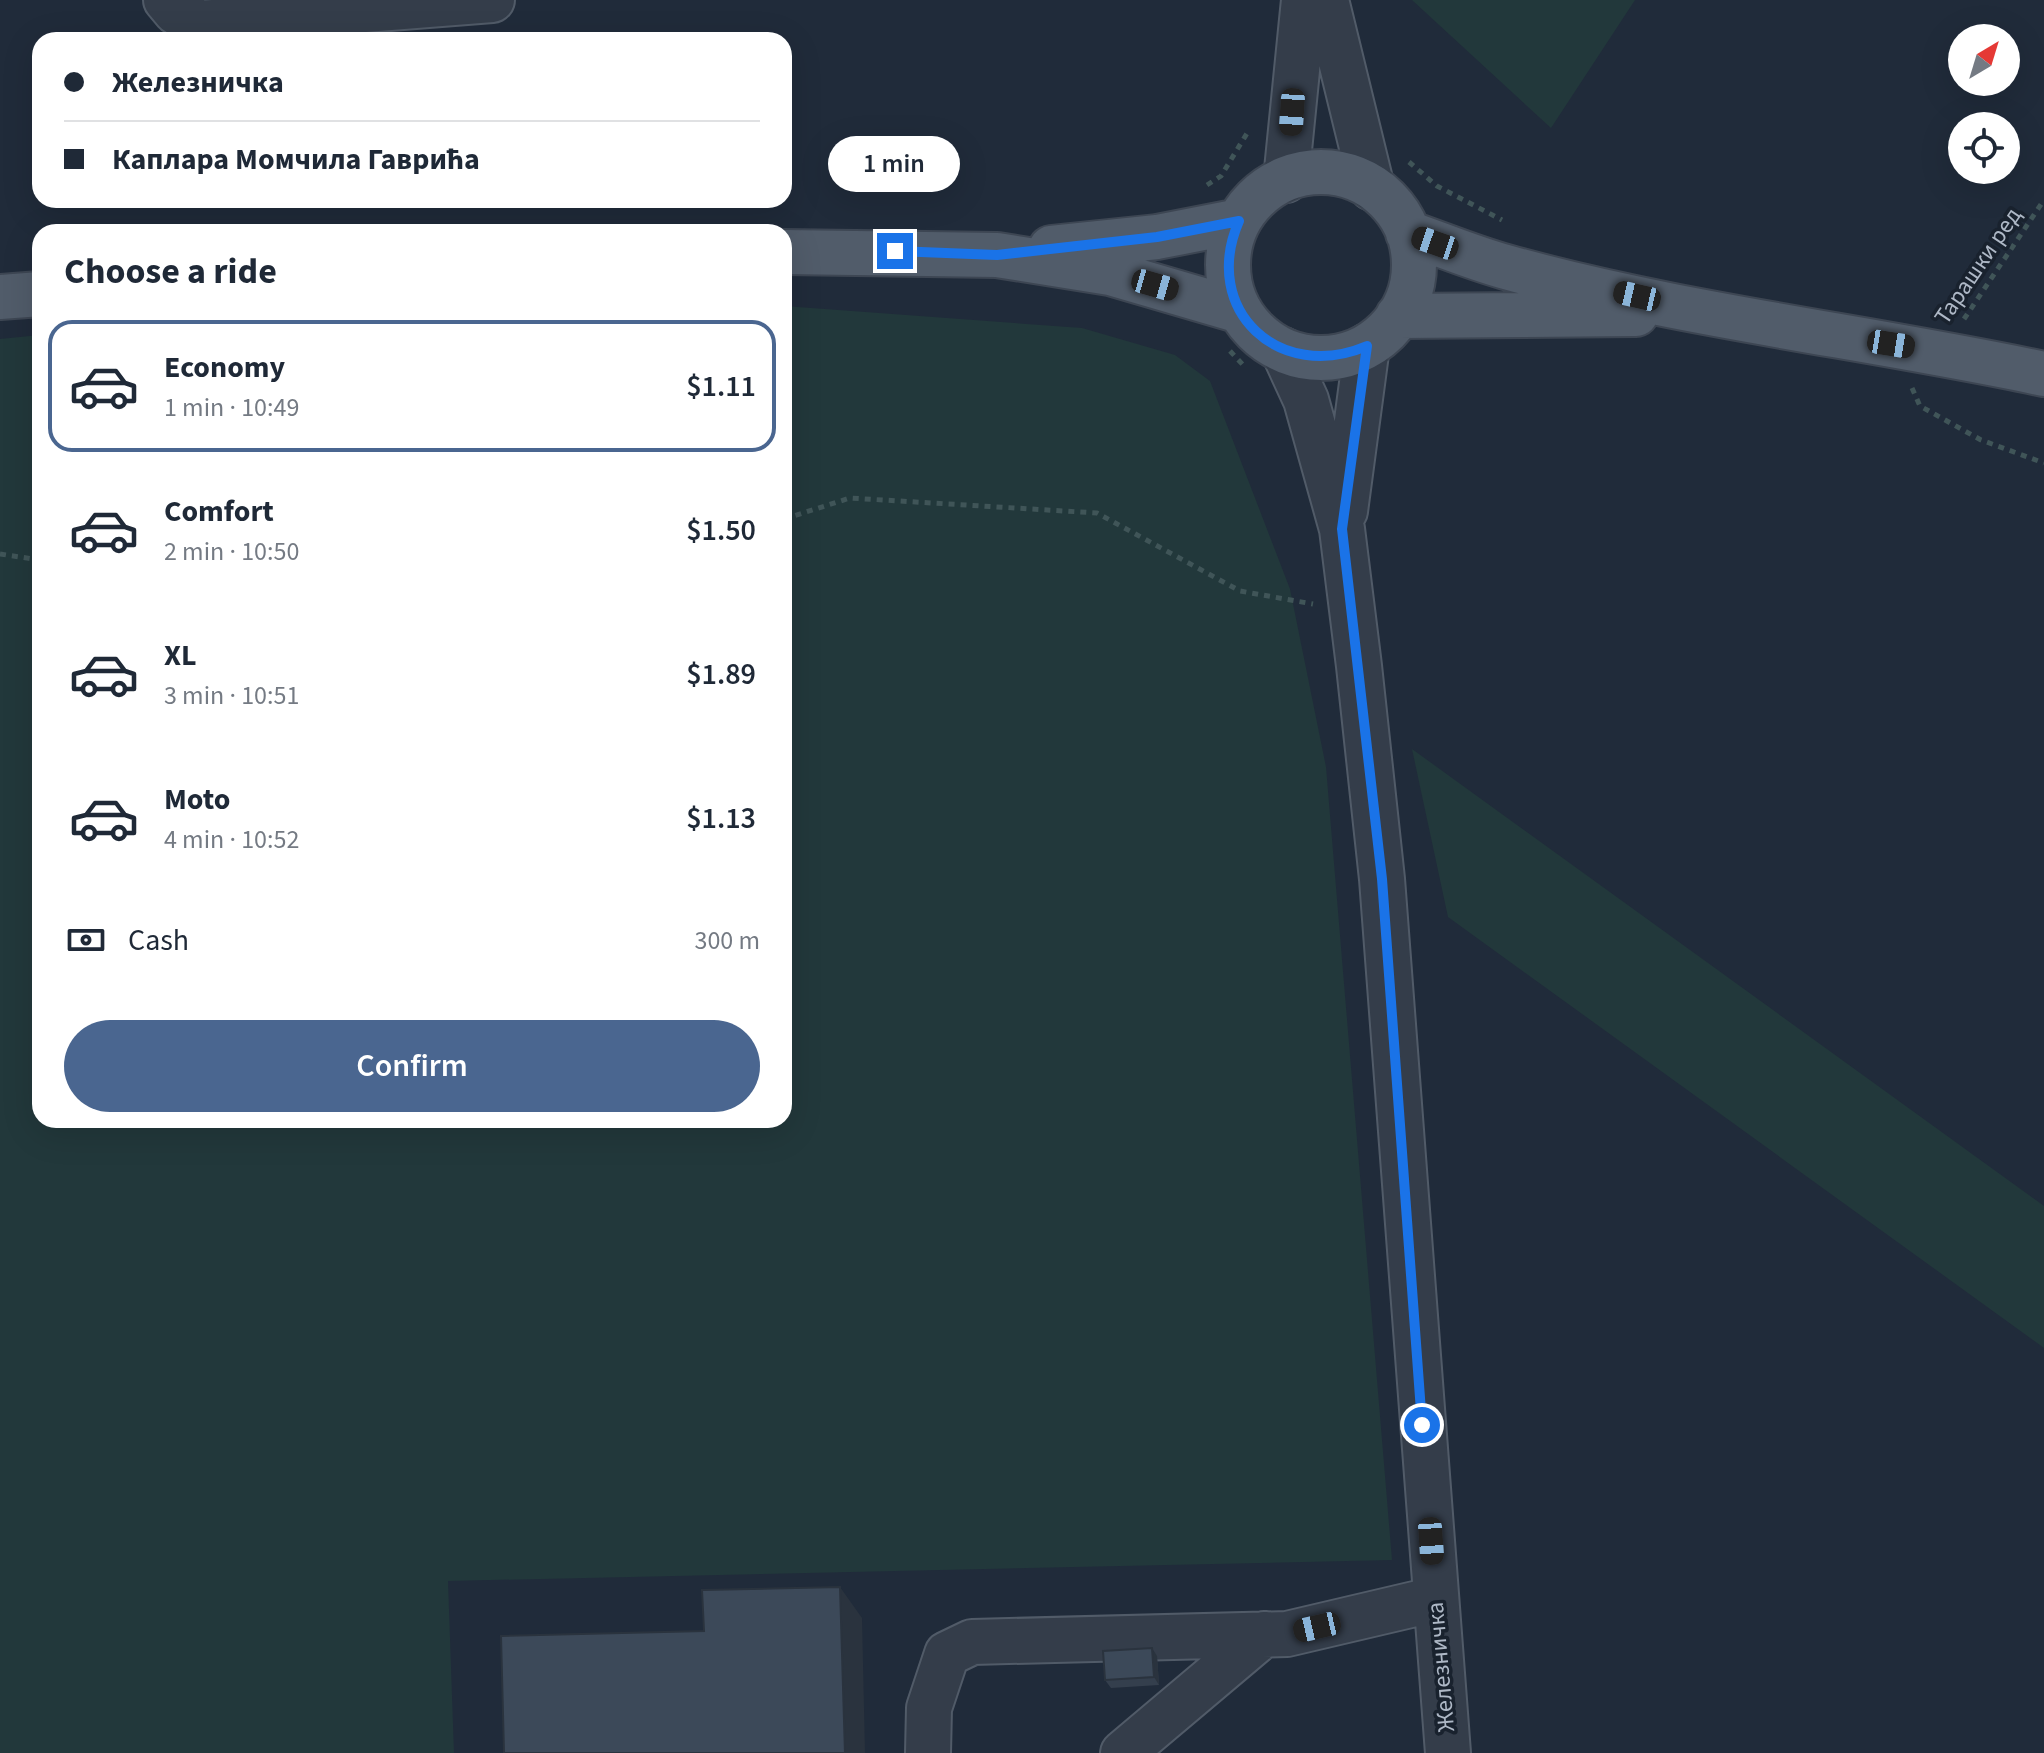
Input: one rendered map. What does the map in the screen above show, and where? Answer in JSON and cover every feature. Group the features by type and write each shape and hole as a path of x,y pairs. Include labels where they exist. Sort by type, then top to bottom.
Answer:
{"main road":[{"path":"1231,329 1228,266 1239,221 1264,192 1286,180 1330,173 1372,188 1393,208 1408,233 1413,276 1383,331"},
{"path":"792,252 997,255 1157,237 1239,221"},
{"path":"1408,233 1506,267 1718,314 2044,374"},
{"path":"997,255 1110,273 1231,329 1259,334 1266,361 1325,358 1383,331 1718,314"},
{"path":"0,297 32,295"}],"street":[{"path":"166,0 176,12 200,23 492,0"},
{"path":"1286,180 1304,0"},
{"path":"1326,0 1372,188"},
{"name":"Железничка","path":"1342,529 1383,331"},
{"name":"Железничка","path":"1266,361 1306,400 1342,529 1353,611 1382,879 1448,1753"},
{"path":"928,1753 929,1708 947,1654 972,1642 1287,1634 1436,1599"},
{"path":"1123,1753 1264,1634"}],"path":[{"path":"1201,188 1221,176 1254,119"},
{"path":"1403,152 1409,163 1437,186 1510,224"},
{"name":"Тарашки ред","path":"1942,353 2044,200"},
{"path":"1231,329 1266,361"},
{"path":"1891,344 1920,406 1981,440 2044,463"},
{"path":"792,516 850,498 1097,513 1240,591 1353,611"},
{"path":"0,554 32,559"}],"green space":[{"path":"1412,0 1635,0 1551,128"},
{"path":"792,307 1082,328 1175,355 1210,381 1290,589 1326,767 1392,1560 448,1581 454,1753 0,1753 0,339 32,336 32,1128 792,1128"},
{"path":"1412,749 2044,1206 2044,1348 1448,917"}],"building":[{"path":"840,1587 845,1753 504,1753 501,1636 704,1631 702,1590"},
{"path":"1152,1648 1154,1677 1105,1680 1103,1651"}],"route":[{"path":"895,251 997,255 1157,237 1239,221 1229,251 1229,282 1240,311 1259,334 1283,350 1311,357 1340,356 1367,346 1342,529 1382,879 1422,1425"}]}
